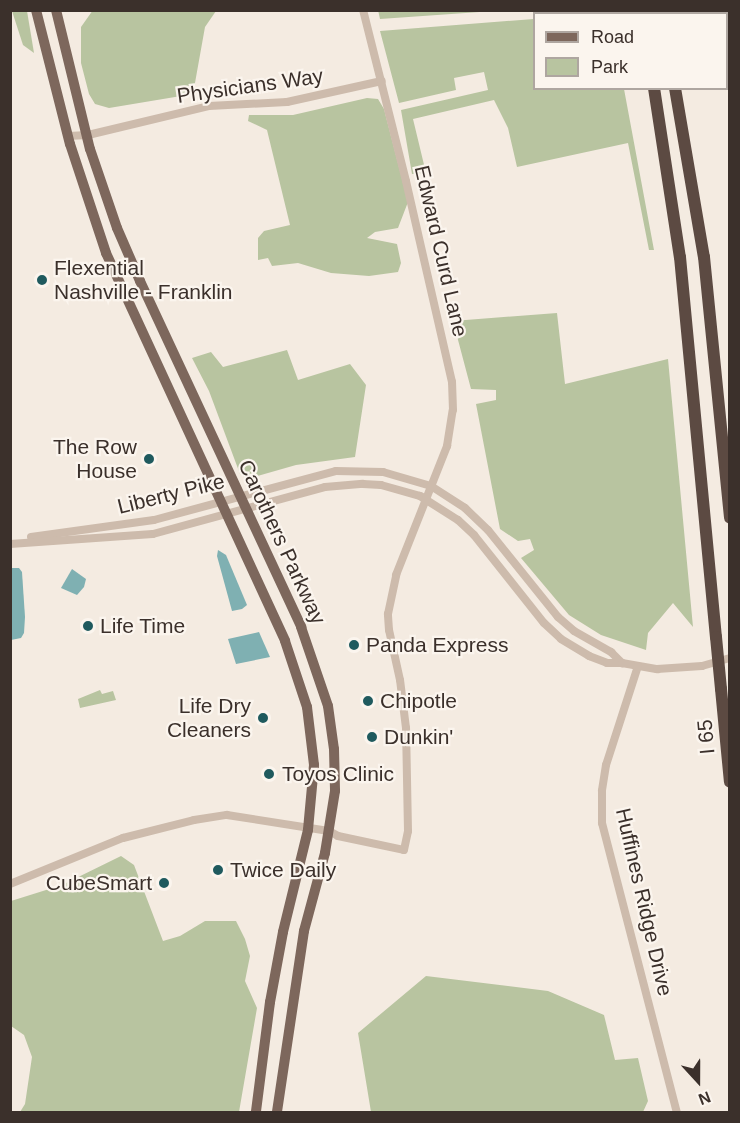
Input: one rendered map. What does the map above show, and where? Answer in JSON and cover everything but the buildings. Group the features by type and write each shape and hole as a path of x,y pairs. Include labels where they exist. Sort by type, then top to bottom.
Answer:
{"highway":[{"name":"I 65","path":"654,90 680,257 729,782"},
{"path":"675,90 704,257 729,518"}],"main road":[{"name":"Carothers Parkway","path":"36,10 69,140 106,253 285,641 307,707 314,765 308,830 283,932 270,1002 256,1113"},
{"name":"Carothers Parkway","path":"57,10 100,183 140,281 301,627 322,681 334,749 335,791 325,854 304,931 288,1026 277,1113"}],"street":[{"name":"Edward Curd Lane","path":"329,831 338,836 404,850 408,831 406,728 400,680 388,630 388,614 396,574 447,446 452,423 452,382 382,81 363,10"},
{"name":"Physicians Way","path":"69,140 209,106 287,102 382,81"},
{"name":"Liberty Pike","path":"10,542 131,525 315,475 351,469 383,472 431,486 447,495 477,519 558,617 574,631 611,652 622,663"},
{"name":"Liberty Pike","path":"10,542 153,534 341,485 381,485 425,499 458,520 544,623 561,639 589,656 607,663 678,668 729,658"},
{"path":"499,568 510,560"},
{"name":"Huffines Ridge Drive","path":"638,666 606,765 602,791 602,823 676,1113"},
{"path":"10,885 123,838 194,820 227,815 308,830 329,831"}],"green space":[{"path":"93,10 216,11 205,27 193,94 109,108 95,104 89,94 81,63 81,27"},
{"path":"378,10 494,10 494,11 380,19"},
{"path":"12,11 27,11 34,53 23,45"},
{"path":"533,19 533,90 624,90 654,250 649,250 628,143 517,167 508,128 494,100 413,119 426,173 412,174 401,110 488,90 484,72 454,78 456,90 399,103 380,31"},
{"path":"367,98 378,99 384,109 408,202 398,228 375,232 367,238 397,244 401,263 398,272 369,276 331,273 298,263 272,266 268,258 258,260 258,238 264,231 290,225 267,130 248,121 249,115 293,115"},
{"path":"557,313 565,384 668,359 693,627 673,603 648,633 646,650 601,635 569,615 521,558 534,550 530,539 518,541 500,529 476,404 496,400 496,390 471,389 453,321"},
{"path":"287,350 298,380 350,364 366,385 355,457 296,465 247,479 240,474 209,391 192,358 211,352 223,367"},
{"path":"100,690 102,694 113,691 116,700 80,708 78,699"},
{"path":"121,856 134,865 163,941 180,936 205,921 236,921 245,939 250,956 245,981 257,1008 239,1112 20,1112 25,1104 32,1057 24,1035 11,1026 11,901 62,885"},
{"path":"426,976 548,991 604,1015 615,1060 638,1058 648,1101 643,1112 371,1112 358,1033"}],"water":[{"path":"218,550 226,555 247,605 242,609 232,611 217,556"},
{"path":"10,568 19,568 22,572 25,617 24,633 21,638 11,640"},
{"path":"72,569 86,579 84,587 77,595 61,588"},
{"path":"259,632 270,657 236,664 228,639"}],"place":[{"name":"Flexential Nashville - Franklin","path":"42,280"},
{"name":"The Row House","path":"149,459"},
{"name":"Life Time","path":"88,626"},
{"name":"Panda Express","path":"354,645"},
{"name":"Chipotle","path":"368,701"},
{"name":"Life Dry Cleaners","path":"263,718"},
{"name":"Dunkin'","path":"372,737"},
{"name":"Toyos Clinic","path":"269,774"},
{"name":"Twice Daily","path":"218,870"},
{"name":"CubeSmart","path":"164,883"}]}
